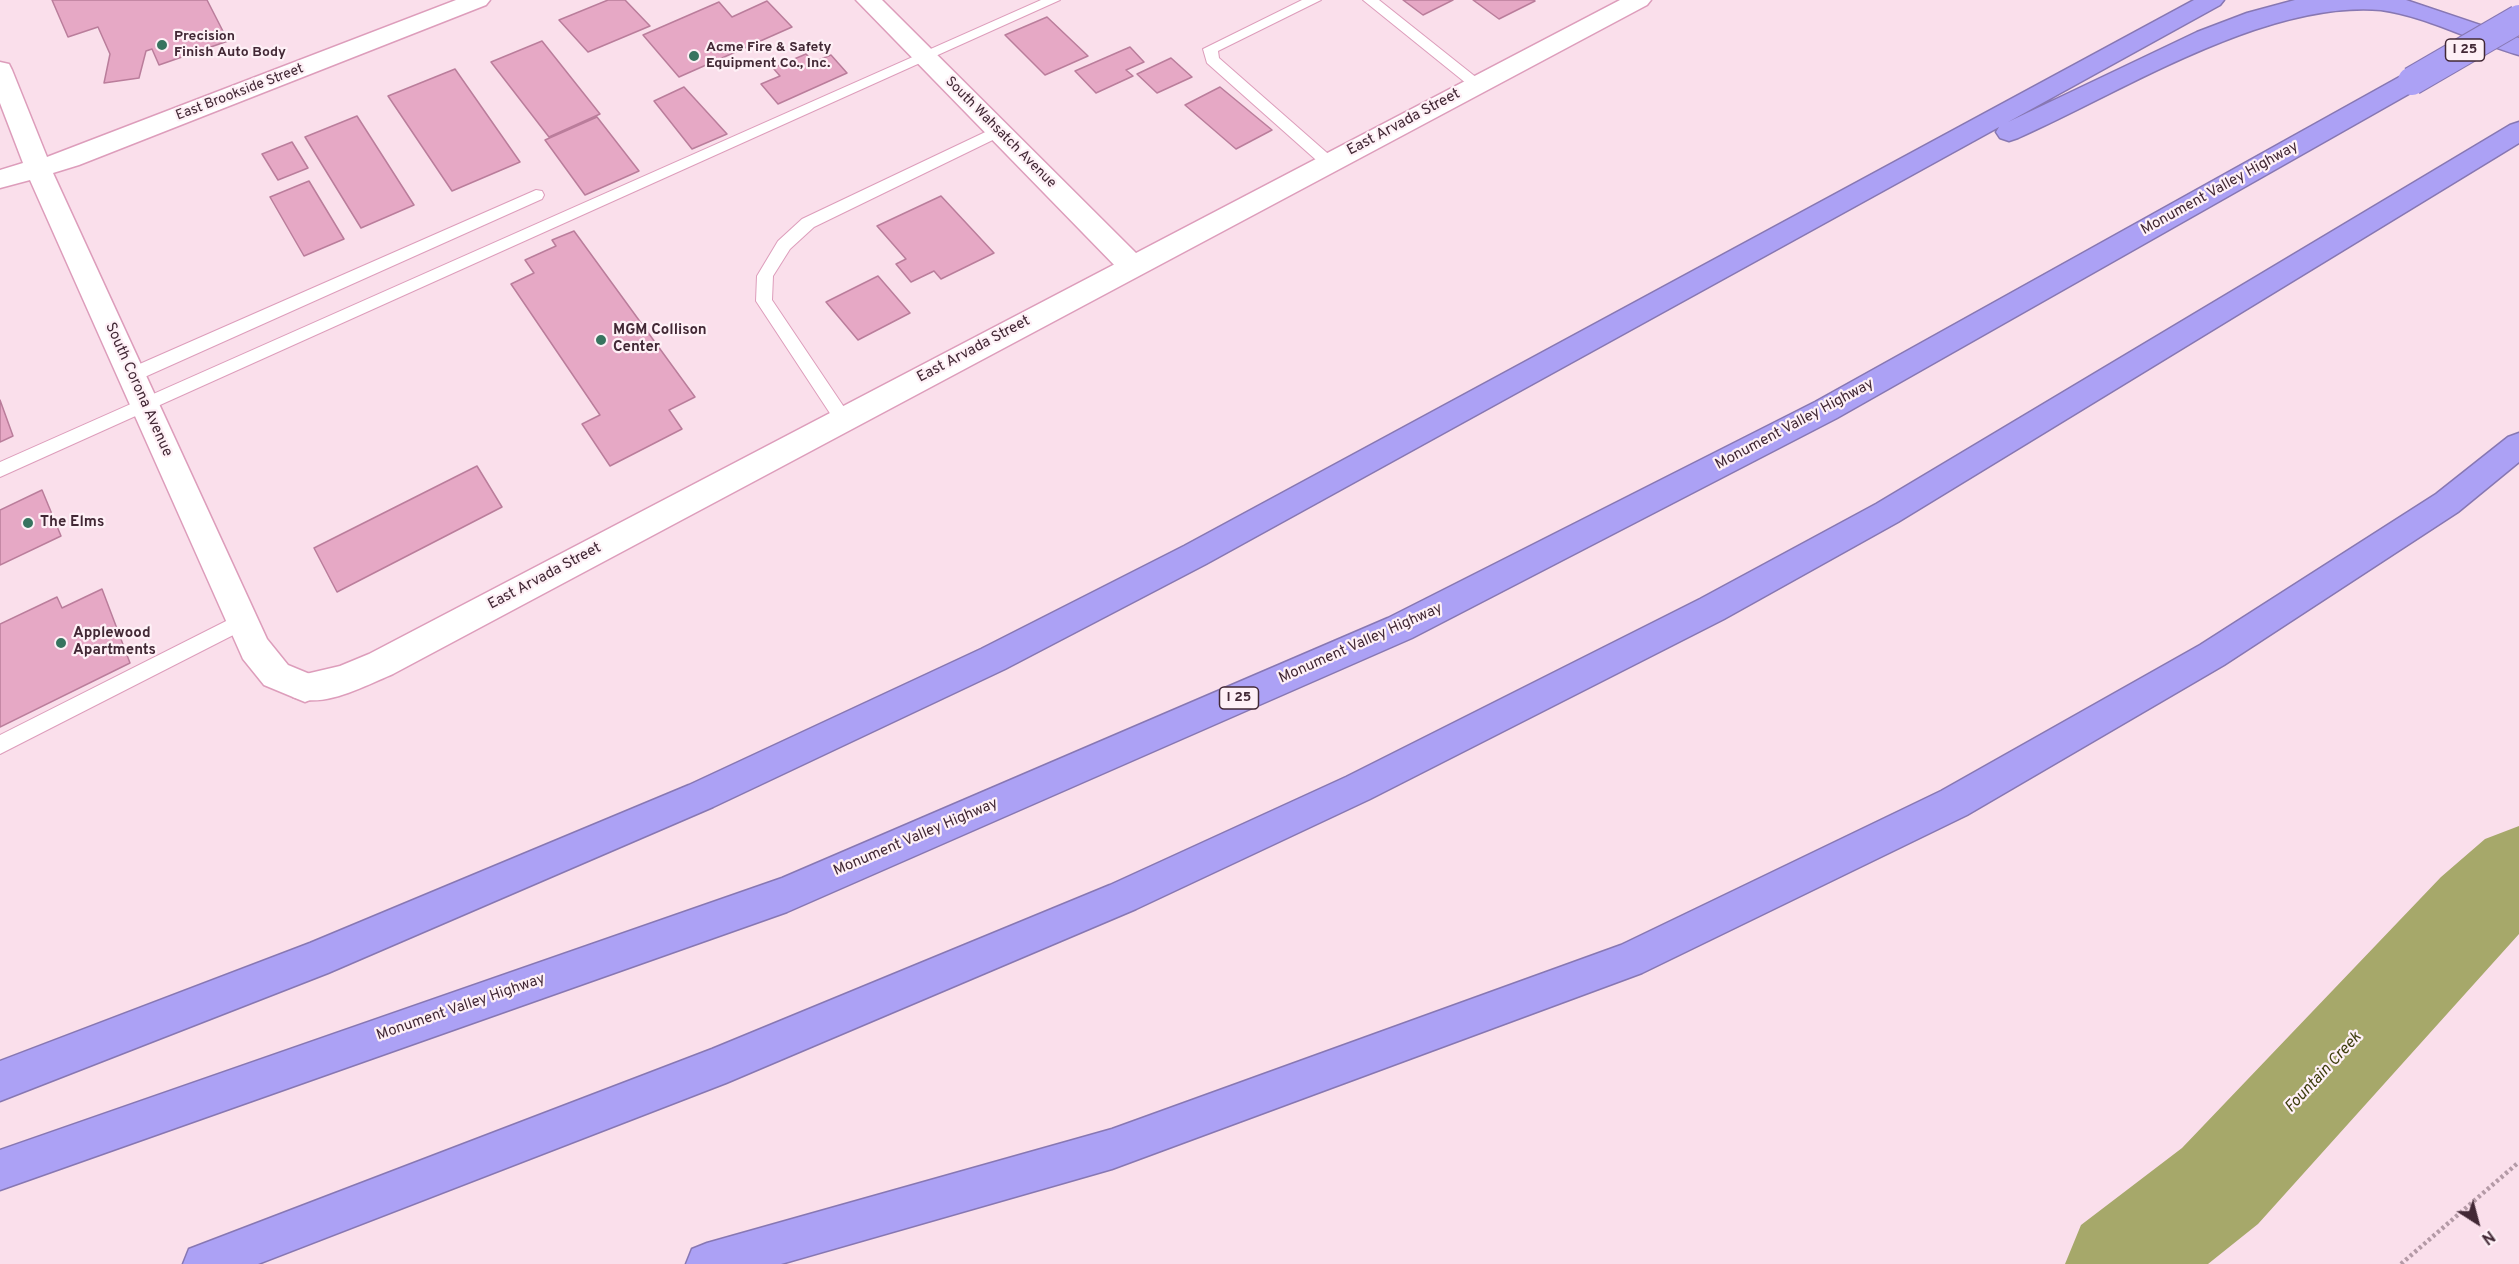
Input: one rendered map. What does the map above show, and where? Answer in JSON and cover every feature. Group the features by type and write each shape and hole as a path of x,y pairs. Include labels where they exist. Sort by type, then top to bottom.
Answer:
{"highway":[{"path":"0,1081 315,960 414,918 701,796 993,659 1195,555 2212,0"},
{"path":"1814,216 2040,119 2224,27 2277,8 2322,0 2364,0 2430,15 2519,47"},
{"name":"Monument Valley Highway","path":"0,1170 787,894 1400,628 1826,410 2519,19"},
{"path":"204,1264 712,1069 1122,897 1358,788 1712,609 1887,513 2514,134"},
{"path":"707,1264 1112,1149 1629,960 1954,803 2182,673 2447,503 2515,446"}],"street":[{"name":"East Brookside Street","path":"0,179 70,159 478,0"},
{"name":"South Wahsatch Avenue","path":"868,0 1132,266"},
{"name":"East Arvada Street","path":"304,687 342,680 381,664 1639,0"},
{"name":"South Corona Avenue","path":"0,70 38,168 255,649 276,675 304,687"}],"lane":[{"path":"0,470 1053,0"},
{"path":"1314,0 1210,50 1212,60 1329,163"},
{"path":"1370,0 1476,85"},
{"path":"843,419 764,301 765,276 784,245 808,223 998,131"},
{"path":"132,375 537,195"},
{"path":"0,745 242,621"}],"path":[{"path":"2401,1264 2519,1162"}],"building":[{"name":"Precision Finish Auto Body","path":"52,0 207,0 228,41 159,65 152,49 146,51 139,78 104,83 110,54 98,27 68,37"},
{"path":"608,0 625,0 650,26 588,52 559,20"},
{"path":"1403,0 1453,0 1423,15"},
{"path":"1473,0 1534,0 1535,1 1499,19"},
{"name":"Acme Fire & Safety Equipment Co., Inc.","path":"767,1 792,27 679,77 643,35 719,2 732,17"},
{"path":"1047,17 1088,56 1045,75 1005,35"},
{"path":"542,41 600,114 549,137 491,62"},
{"path":"1130,47 1144,62 1126,70 1133,76 1096,93 1075,71"},
{"path":"806,54 814,62 831,55 847,73 778,104 761,84 780,76 773,68"},
{"path":"1171,58 1192,77 1157,93 1137,74"},
{"path":"455,69 520,162 452,191 388,96"},
{"path":"684,87 727,134 692,149 654,101"},
{"path":"1220,87 1272,130 1236,149 1185,105"},
{"path":"357,116 414,205 361,228 305,137"},
{"path":"597,117 639,171 585,195 545,140"},
{"path":"292,142 308,168 278,180 262,154"},
{"path":"309,181 344,239 304,256 270,197"},
{"path":"941,196 994,253 941,279 934,271 911,282 896,264 906,259 877,226"},
{"name":"MGM Collison Center","path":"574,231 695,397 669,410 682,429 610,466 582,424 600,415 511,284 534,273 525,260 556,246 552,240"},
{"path":"878,276 910,313 858,340 826,302"},
{"path":"0,400 13,436 0,442"},
{"path":"477,466 502,507 337,592 314,548"},
{"name":"The Elms","path":"42,490 61,536 0,565 0,510"},
{"name":"Applewood Apartments","path":"102,589 130,663 0,727 0,624 57,597 62,608"}],"waterway":[{"name":"Fountain Creek","path":"2120,1264 2220,1186 2475,910 2519,871"}],"place":[{"name":"Precision Finish Auto Body","path":"162,45"},
{"name":"Acme Fire & Safety Equipment Co., Inc.","path":"694,56"},
{"name":"MGM Collison Center","path":"601,340"},
{"name":"The Elms","path":"28,523"},
{"name":"Applewood Apartments","path":"61,643"}]}
